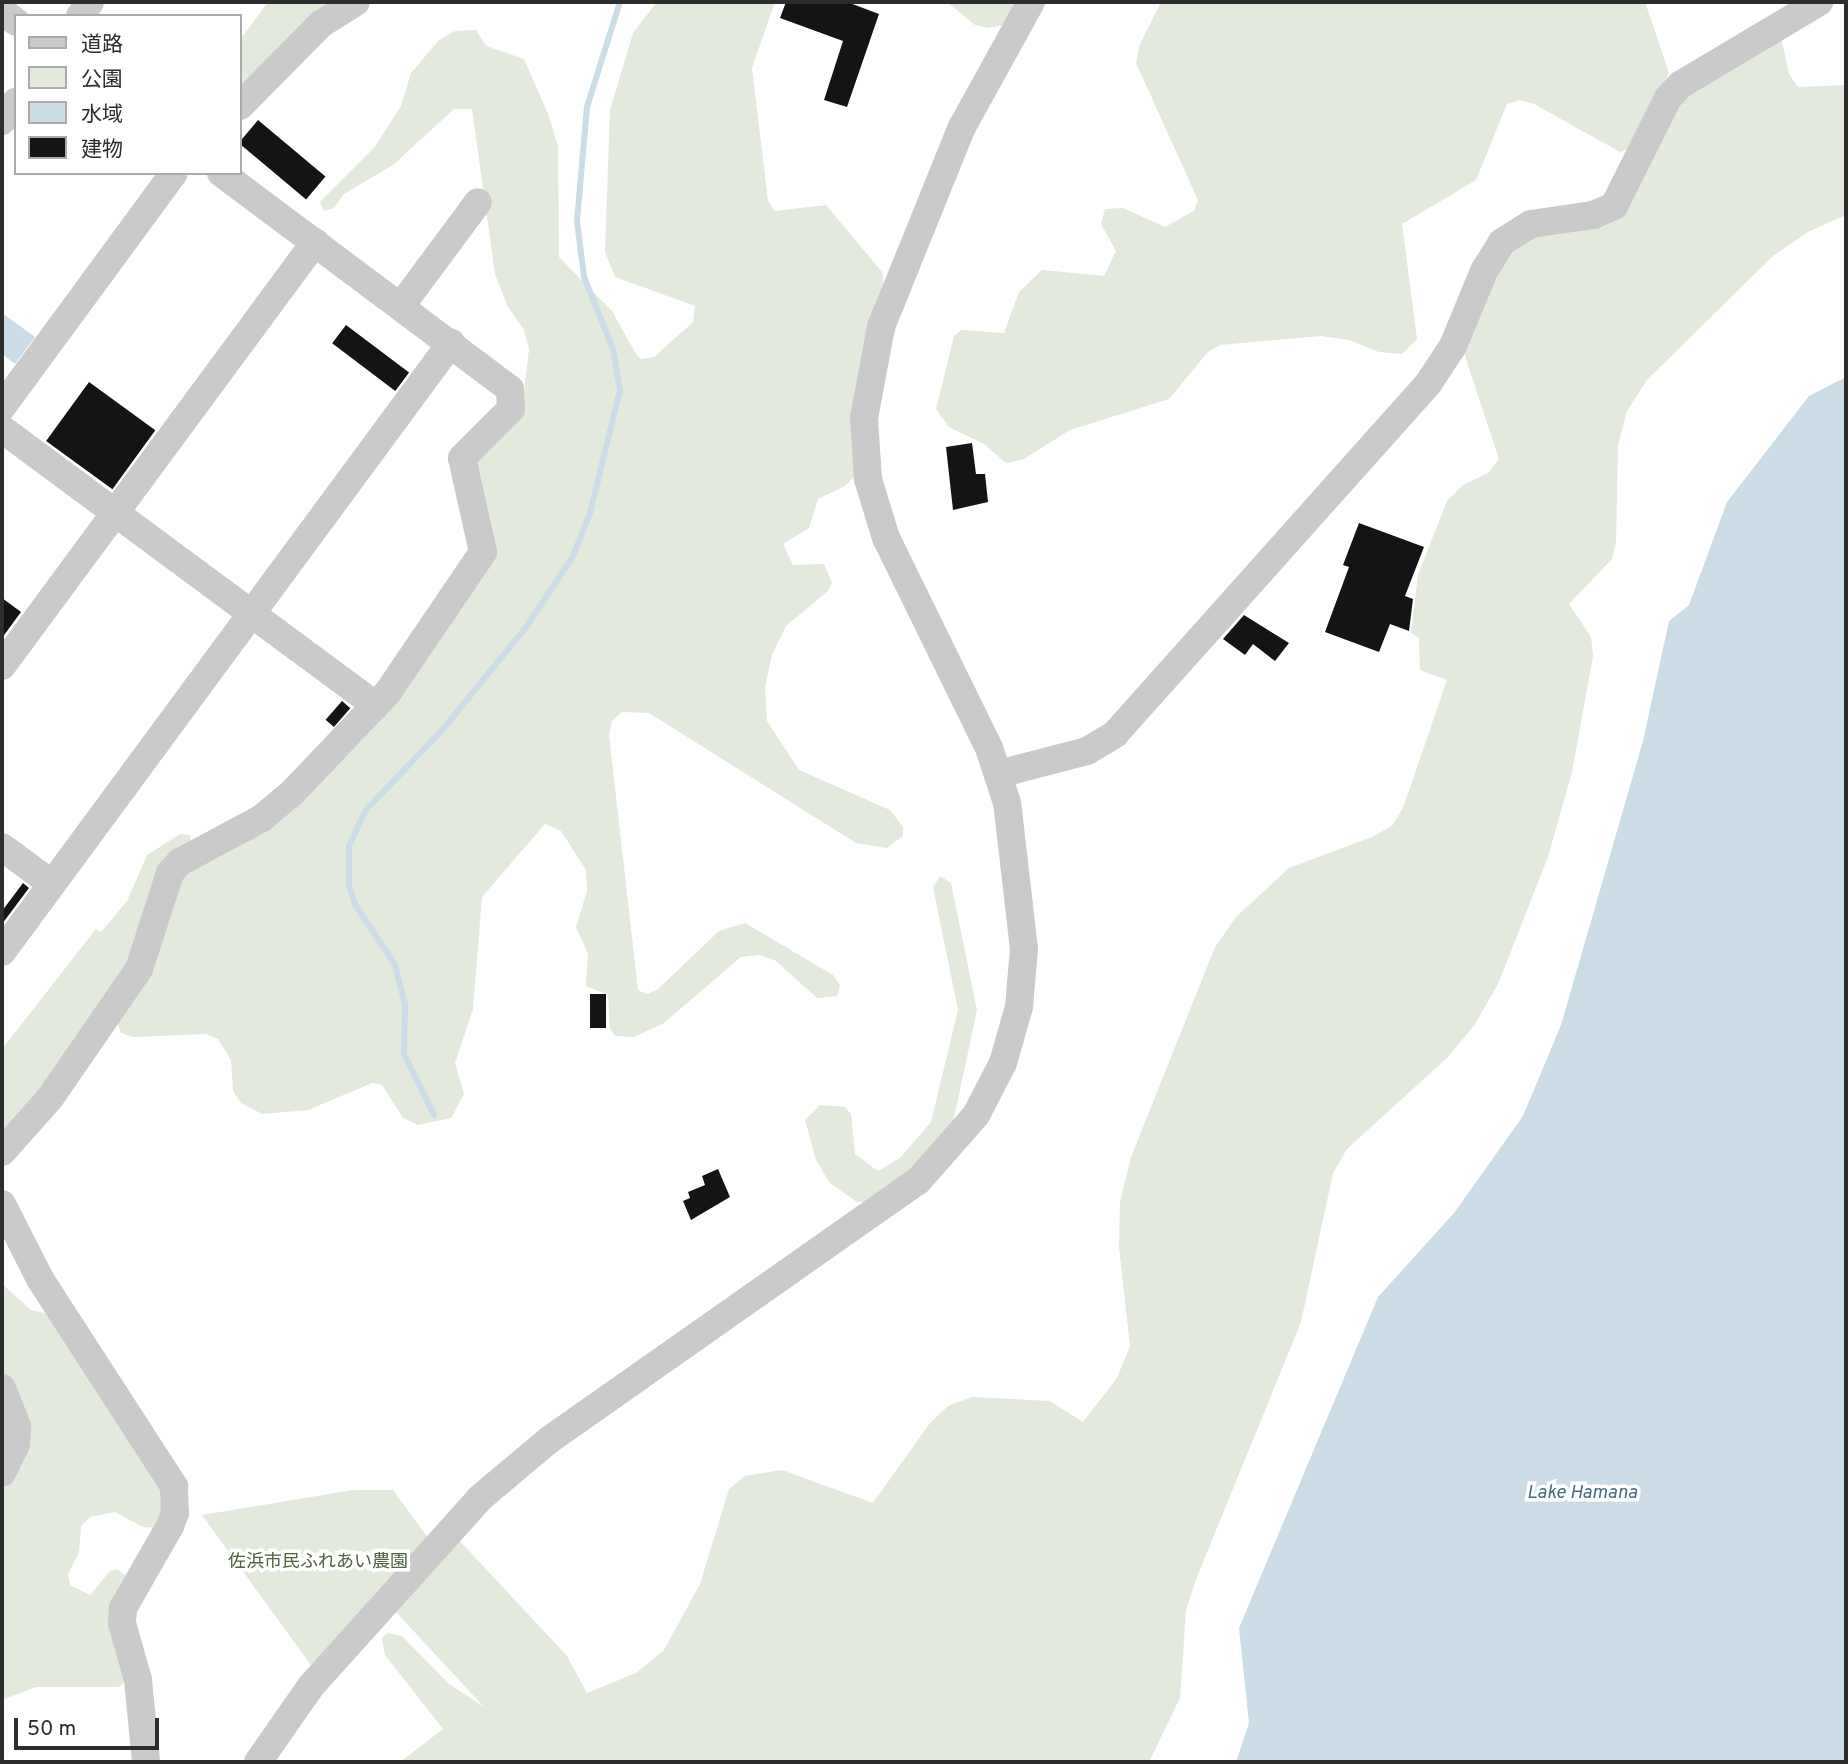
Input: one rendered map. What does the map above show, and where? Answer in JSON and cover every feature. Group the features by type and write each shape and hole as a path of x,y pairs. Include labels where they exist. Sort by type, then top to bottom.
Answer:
{"street":[{"path":"242,104 321,24 356,2"},
{"path":"258,1762 311,1686 502,1478 549,1440 902,1192 959,1139 1003,1063 1023,978 1012,832 999,774 886,538 868,479 864,418 881,327 962,127 1031,2"},
{"path":"999,774 1087,751 1115,734 1428,384 1453,346 1492,256 1502,242 1531,224 1593,215 1614,205 1668,98 1680,85 1819,2"},
{"path":"2,121 14,105"},
{"path":"2,407 173,175"},
{"path":"2,1152 50,1098 139,969 170,873 180,862 277,807 376,706 414,658 483,552 462,458 505,418 513,399 503,382 224,175"},
{"path":"401,306 478,202"},
{"path":"2,666 315,242"},
{"path":"2,952 451,343"},
{"path":"2,429 376,706"},
{"path":"2,847 52,884"},
{"path":"2,1204 40,1279 174,1486 175,1513 124,1608 122,1623 138,1680 146,1762"},
{"path":"2,1388 17,1426 16,1444 2,1473"}],"green space":[{"path":"268,2 339,2 242,92 242,37"},
{"path":"657,2 775,2 752,68 768,201 775,211 826,205 882,272 884,286 856,475 845,486 818,499 809,528 783,544 793,565 824,564 832,583 828,591 786,626 772,655 765,687 767,721 799,770 890,810 903,827 903,836 887,848 856,843 649,713 622,712 612,721 609,735 638,990 647,994 657,990 719,931 745,923 833,975 840,985 837,996 817,998 776,961 760,955 741,957 664,1023 634,1037 615,1036 610,1029 608,995 586,986 588,954 576,927 587,891 586,870 561,831 545,824 482,897 473,1009 455,1063 464,1094 451,1118 418,1125 403,1118 382,1085 372,1083 308,1110 262,1114 241,1103 233,1091 231,1060 218,1039 206,1034 133,1037 121,1033 116,1021 177,877 265,825 487,559 472,468 523,401 529,349 524,330 508,307 495,274 472,109 454,109 393,165 344,194 334,208 324,211 320,202 374,148 401,106 411,73 439,40 455,31 476,30 486,46 524,59 548,114 558,146 559,257 612,311 636,354 641,359 654,357 693,322 695,306 615,277 605,252 610,110 633,33"},
{"path":"947,2 1019,2 1002,25 989,28 975,25"},
{"path":"1161,2 1645,2 1669,73 1631,148 1620,152 1534,104 1519,100 1507,104 1476,180 1402,224 1417,339 1402,354 1379,352 1349,340 1321,336 1220,345 1208,352 1169,399 1070,430 1024,459 1006,463 984,444 949,427 936,409 954,336 961,330 1004,333 1019,292 1042,270 1104,276 1116,251 1101,224 1105,209 1123,208 1165,227 1194,211 1198,200 1136,63 1140,44"},
{"path":"1776,38 1782,41 1789,74 1798,87 1846,85 1846,215 1808,232 1773,256 1647,380 1627,411 1618,445 1616,542 1612,559 1569,604 1591,637 1593,656 1572,772 1548,857 1498,984 1475,1024 1449,1056 1347,1149 1333,1173 1301,1322 1195,1582 1186,1611 1180,1698 1149,1762 400,1762 443,1729 385,1655 382,1638 387,1633 402,1636 449,1684 484,1707 393,1609 457,1538 567,1656 587,1693 636,1673 664,1650 700,1584 729,1489 745,1476 782,1470 873,1503 930,1423 948,1406 972,1397 1050,1401 1083,1422 1117,1378 1130,1346 1119,1247 1120,1202 1131,1157 1215,947 1236,917 1289,868 1372,837 1392,826 1403,808 1447,680 1420,670 1419,638 1411,633 1418,575 1447,501 1463,485 1488,473 1499,459 1465,356 1465,342 1491,274 1520,238 1594,222 1674,102"},
{"path":"180,834 190,835 191,844 141,947 2,1141 2,1049 96,929 101,932 127,901 147,855"},
{"path":"940,876 951,883 977,1010 954,1118 933,1153 866,1202 857,1202 830,1183 816,1160 805,1120 820,1105 845,1107 851,1114 855,1154 878,1171 900,1158 931,1122 958,1010 933,887"},
{"path":"2,1284 31,1310 53,1315 166,1488 158,1528 143,1527 115,1512 90,1517 81,1526 79,1552 68,1574 70,1585 90,1595 110,1571 117,1569 127,1577 127,1680 119,1687 36,1687 2,1700 2,1486 16,1465 2,1376"},
{"name":"佐浜市民ふれあい農園","path":"353,1490 393,1490 429,1539 313,1668 202,1515"}],"water":[{"path":"2,313 35,337 15,364 2,354"},
{"name":"Lake Hamana","path":"1846,377 1846,1762 1236,1762 1249,1723 1239,1628 1378,1297 1454,1213 1523,1116 1561,1025 1643,741 1669,621 1689,605 1727,502 1809,396"}],"building":[{"path":"786,2 847,2 879,14 847,107 824,100 843,41 780,18"},
{"path":"258,120 325,177 306,200 242,146 242,139"},
{"path":"346,325 409,373 395,391 332,343"},
{"path":"89,382 155,430 112,489 46,441"},
{"path":"972,443 976,474 985,474 988,502 953,510 946,447"},
{"path":"1359,523 1424,547 1405,596 1413,599 1409,631 1390,624 1379,652 1325,632 1349,567 1343,565"},
{"path":"2,598 21,612 2,638"},
{"path":"1244,615 1289,643 1275,661 1253,644 1245,655 1223,639"},
{"path":"342,701 350,708 334,727 326,720"},
{"path":"23,883 29,888 2,924 2,911"},
{"path":"590,994 606,994 606,1028 590,1028"},
{"path":"718,1169 730,1197 691,1220 683,1201 690,1198 688,1192 705,1185 702,1176"}],"waterway":[{"path":"434,1115 404,1054 405,1005 395,965 355,904 349,885 349,846 365,811 444,728 527,626 573,556 590,513 620,390 613,349 584,277 577,221 587,107 620,2"}]}
